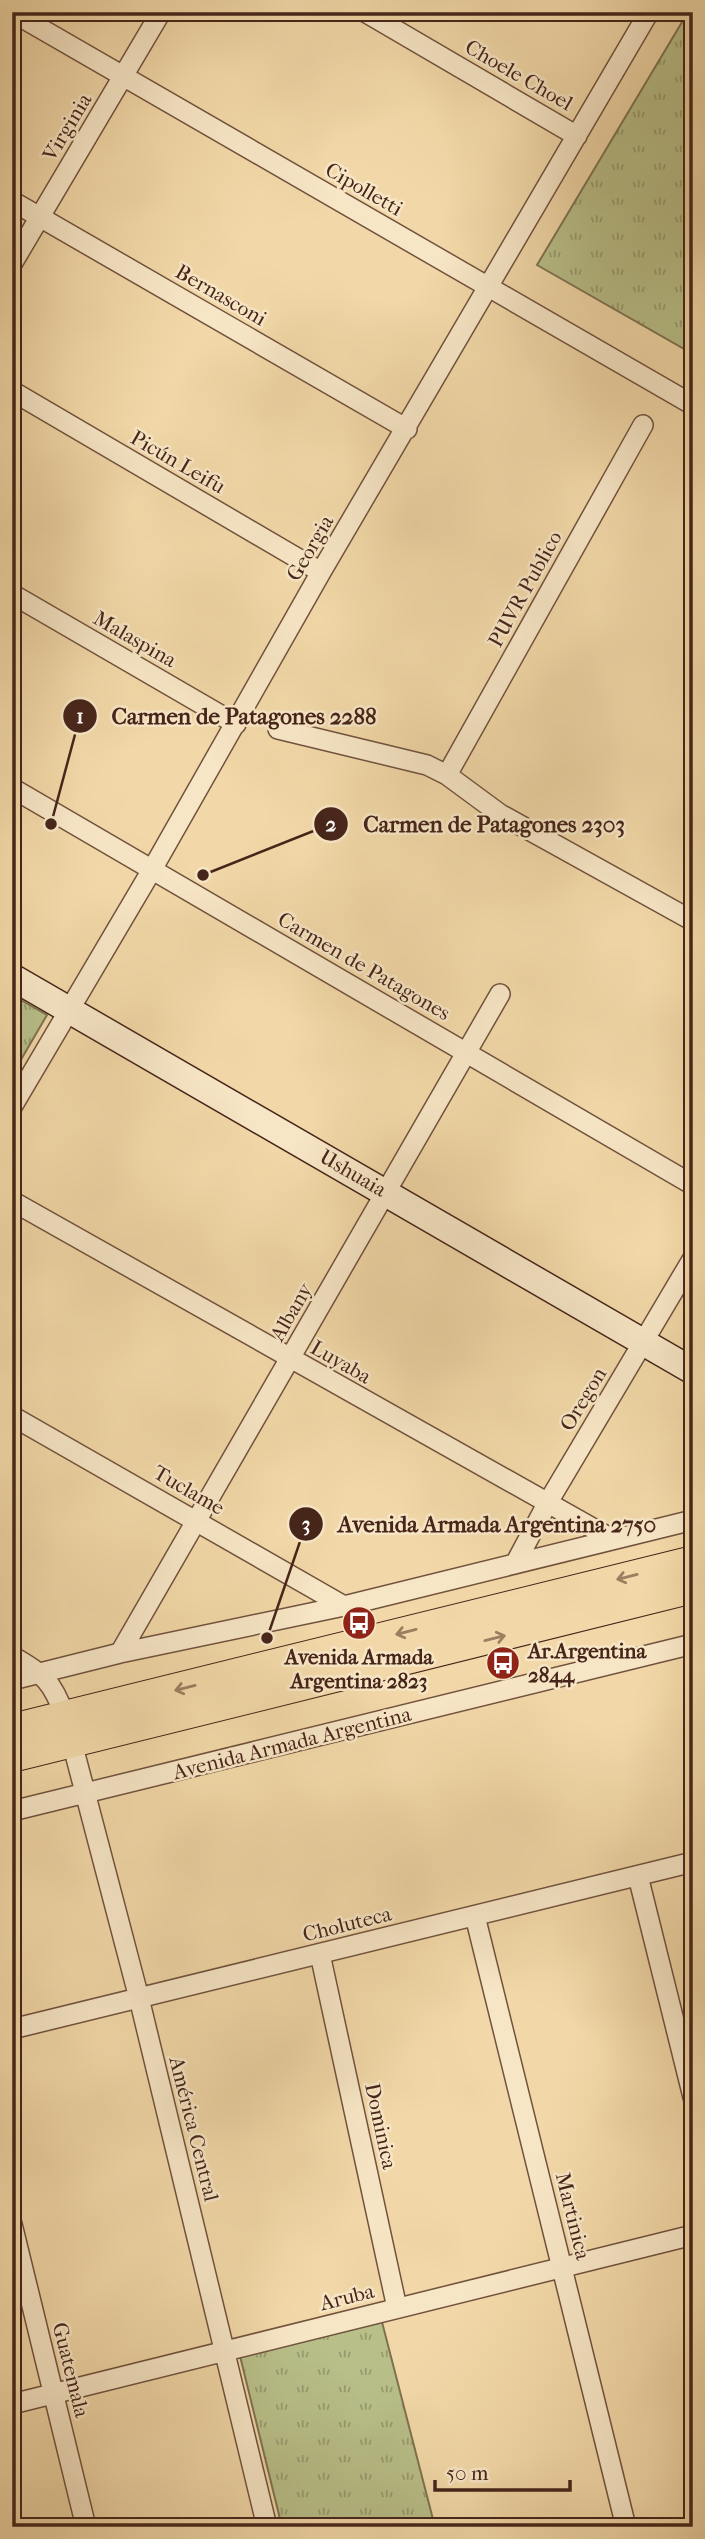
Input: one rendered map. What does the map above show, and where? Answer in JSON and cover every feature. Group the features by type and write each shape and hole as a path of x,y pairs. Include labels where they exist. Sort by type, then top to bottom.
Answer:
{"main road":[{"name":"Ushuaia","path":"12,977 693,1370"},
{"path":"12,1758 68,1729 693,1561"},
{"path":"12,1729 68,1729 641,1602 693,1588"},
{"path":"641,1602 674,1602 693,1598"}],"street":[{"name":"Cipolletti","path":"12,12 693,405"},
{"name":"Virginia","path":"12,264 161,12"},
{"name":"Choele Choel","path":"365,12 577,136"},
{"name":"Georgia","path":"12,1107 649,12"},
{"name":"Bernasconi","path":"12,201 407,429"},
{"name":"Picún Leifu","path":"12,391 321,572"},
{"name":"PUVR Publico","path":"447,775 643,425"},
{"name":"Malaspina","path":"12,594 236,723"},
{"path":"278,729 427,765 447,775 500,814 693,921"},
{"name":"Carmen de Patagones","path":"12,788 693,1185"},
{"name":"Albany","path":"120,1653 500,994"},
{"name":"Luyaba","path":"12,1201 612,1539"},
{"name":"Oregon","path":"514,1564 693,1258"},
{"name":"Tuclame","path":"12,1416 344,1605"},
{"path":"12,1680 120,1653 344,1605 693,1520"},
{"name":"Avenida Armada Argentina","path":"12,1811 693,1644"},
{"path":"12,1656 41,1672"},
{"name":"América Central","path":"41,1672 54,1690 68,1729 139,1998 267,2527"},
{"name":"Choluteca","path":"12,2029 693,1862"},
{"path":"638,1876 693,2097"},
{"name":"Martinica","path":"475,1916 626,2527"},
{"name":"Dominica","path":"320,1954 397,2308"},
{"name":"Guatemala","path":"12,2224 86,2527"},
{"name":"Aruba","path":"12,2404 693,2235"}],"green space":[{"path":"688,12 693,12 693,354 537,265"},
{"path":"12,995 47,1015 12,1075"},
{"path":"382,2322 435,2527 282,2527 240,2356"}],"place":[{"name":"Carmen de Patagones 2288","path":"51,824"},
{"name":"Carmen de Patagones 2303","path":"203,875"},
{"name":"Avenida Armada Argentina 2823","path":"359,1623"},
{"name":"Avenida Armada Argentina 2750","path":"267,1638"},
{"name":"Ar.Argentina 2844","path":"503,1663"}]}
